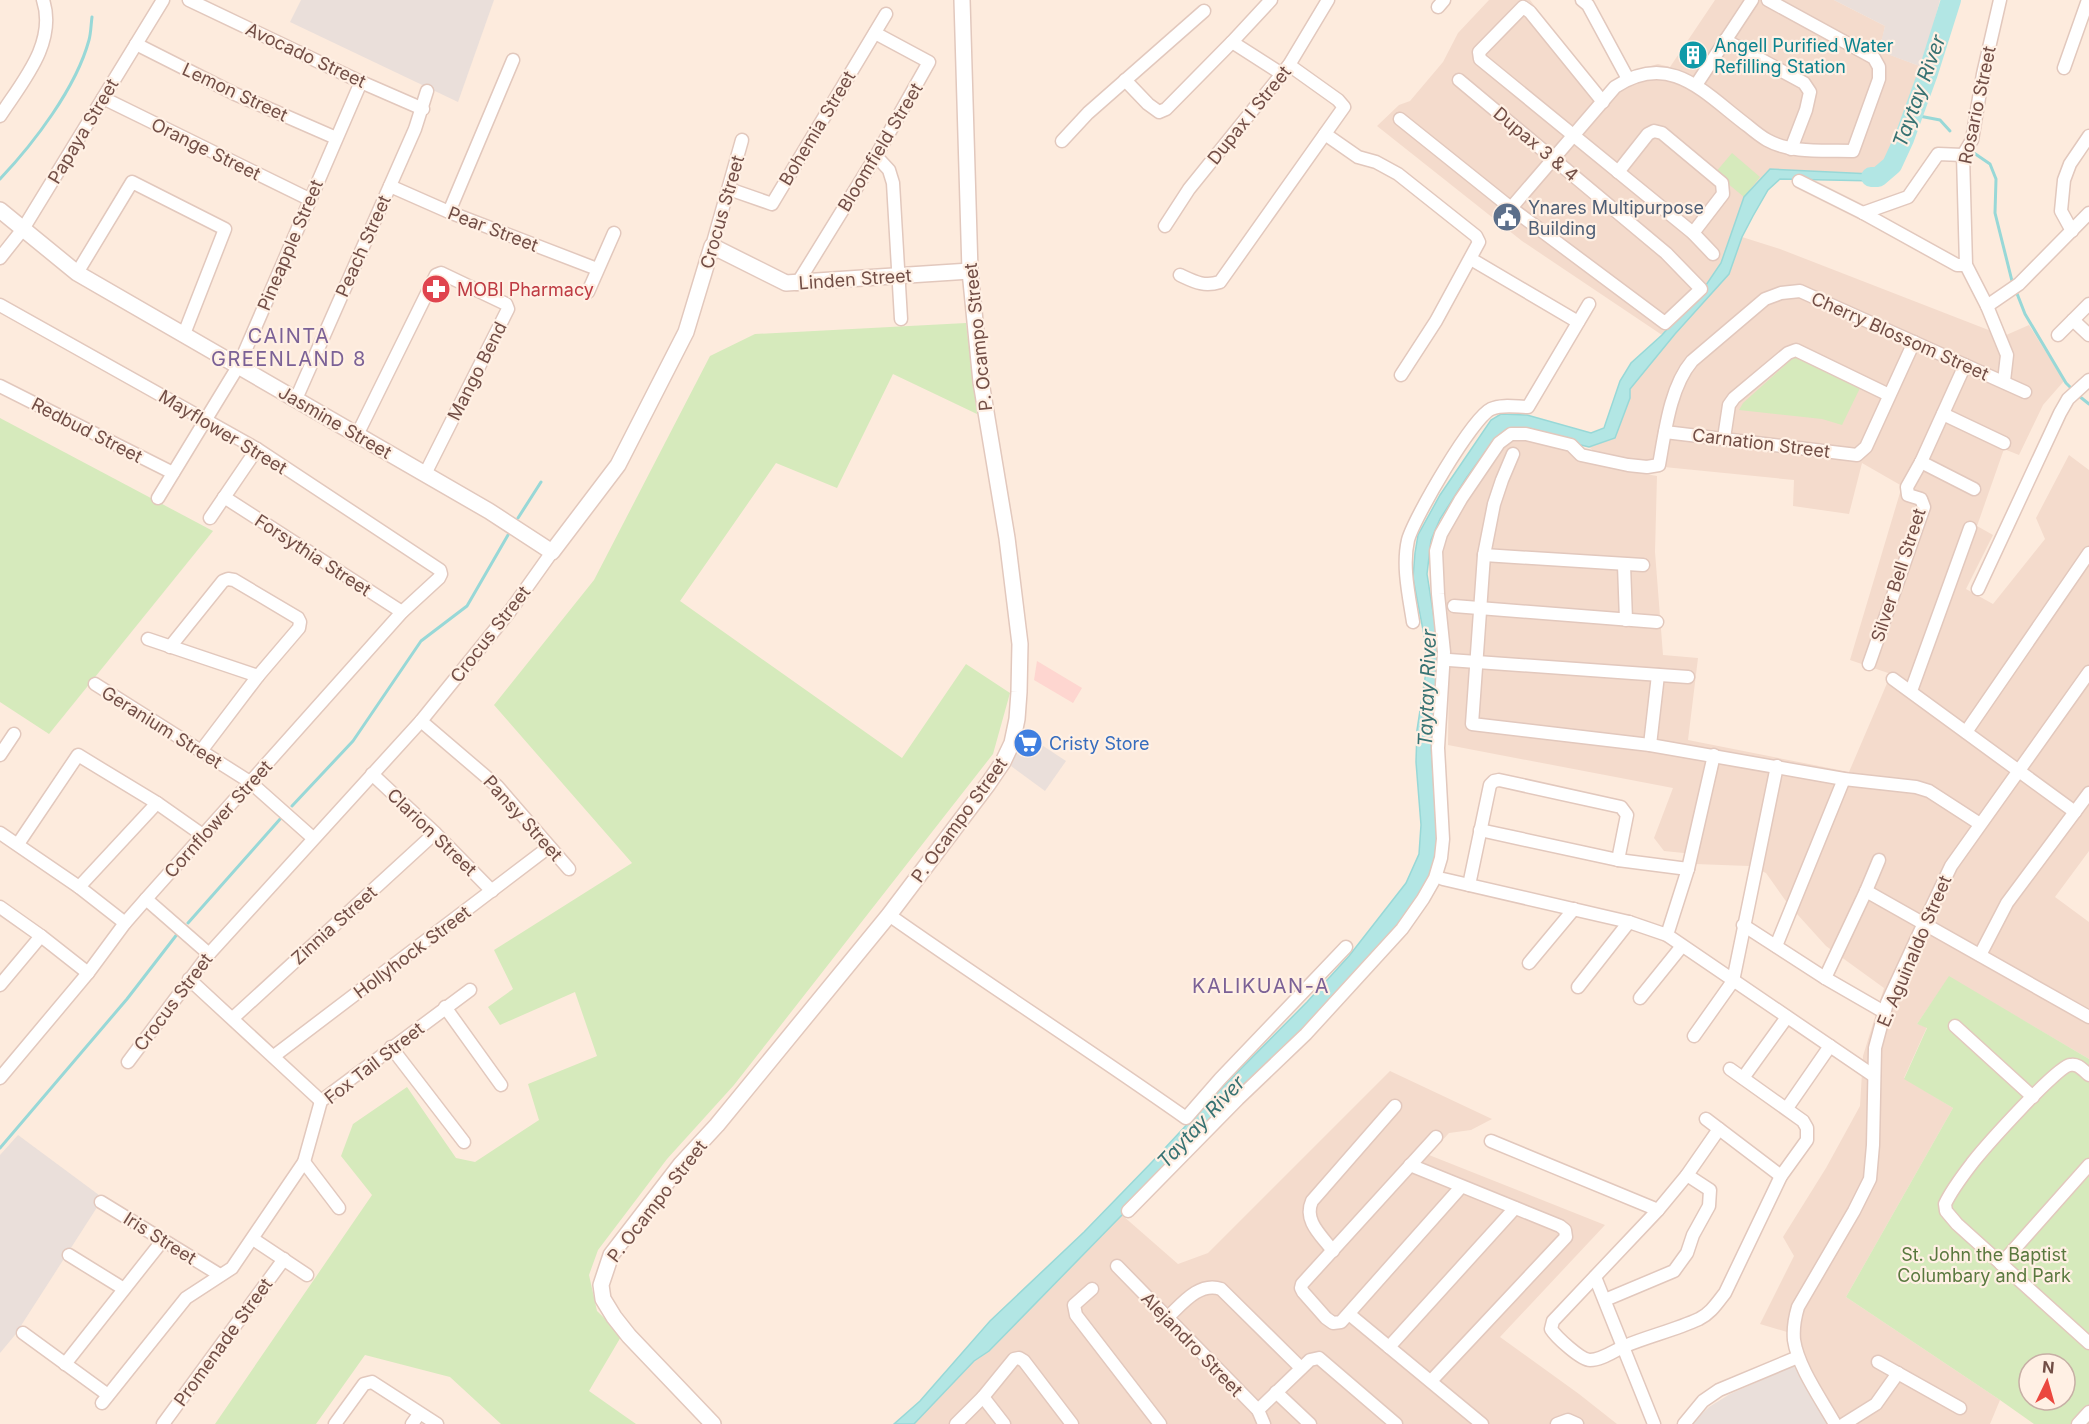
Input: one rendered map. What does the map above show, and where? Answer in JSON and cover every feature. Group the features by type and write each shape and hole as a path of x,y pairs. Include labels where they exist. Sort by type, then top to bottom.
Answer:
{"street":[{"path":"0,116 37,59 44,38 47,12 43,0"},
{"name":"Papaya Street","path":"0,258 23,229 163,0"},
{"name":"Avocado Street","path":"189,0 423,109"},
{"name":"P. Ocampo Street","path":"712,1424 614,1317 603,1299 601,1285 604,1270 611,1255 681,1164 717,1125 889,915 1003,762 1012,743 1017,719 1020,644 1007,538 981,382 970,271 962,0"},
{"path":"1125,80 1159,112 1166,109 1271,0"},
{"name":"Dupax I Street","path":"1164,226 1189,189 1286,70 1328,0"},
{"path":"1696,85 1752,0"},
{"path":"1511,208 1615,87 1628,79 1657,72 1673,75 1696,85 1766,140 1791,149 1853,151 1879,79 1879,67 1874,58 1768,0"},
{"name":"Rosario Street","path":"2000,0 1983,74 1972,140 1963,155 1966,265 1987,306 2007,355 2004,381"},
{"path":"2064,68 2088,0"},
{"path":"1590,2 1628,79"},
{"path":"1603,102 1530,12 1523,7 1479,52 1479,59 1693,234 1713,254"},
{"path":"1062,141 1088,113 1204,10"},
{"name":"Bohemia Street","path":"729,189 772,204 886,14"},
{"name":"Bloomfield Street","path":"797,284 876,156 929,62 875,33"},
{"path":"1725,40 1804,83 1810,92 1806,110 1791,149"},
{"path":"1180,275 1197,284 1208,285 1220,282 1344,107 1338,99 1232,42"},
{"name":"Lemon Street","path":"136,44 235,94 336,138"},
{"path":"449,212 513,60"},
{"name":"Dupax 3 & 4","path":"1400,119 1511,208 1665,323 1701,289 1666,253 1459,80"},
{"name":"Pineapple Street","path":"158,498 204,419 239,365 361,82"},
{"name":"Peach Street","path":"296,399 423,109 427,91"},
{"name":"Orange Street","path":"103,98 309,200"},
{"path":"1618,172 1648,134 1654,131 1662,133 1722,183 1723,194 1693,234"},
{"path":"1325,134 1358,157 1376,162 1398,174 1476,236 1479,242 1436,321 1401,375"},
{"path":"2072,231 2061,211 2064,180 2070,164 2089,136"},
{"name":"Crocus Street","path":"128,1062 209,954 421,721 510,611 618,465 686,332 742,140"},
{"path":"1863,213 1908,196 1938,154 1963,155"},
{"path":"876,156 889,170 893,183 901,319"},
{"path":"1799,181 1957,265 1966,265"},
{"path":"77,273 132,182 225,230 184,334"},
{"name":"Pear Street","path":"390,186 449,212 597,269"},
{"name":"Jasmine Street","path":"0,210 77,273 489,511 552,552"},
{"path":"1987,306 2015,287 2089,213"},
{"path":"588,292 614,233"},
{"name":"Linden Street","path":"712,246 786,283 970,271"},
{"path":"1471,259 1578,322"},
{"name":"Mango Bend","path":"357,435 438,273 506,304 508,309 425,474"},
{"name":"Cherry Blossom Street","path":"1128,1211 1238,1099 1306,1034 1402,929 1424,899 1435,878 1442,858 1443,839 1438,748 1444,652 1436,551 1441,534 1498,442 1511,434 1526,434 1571,445 1581,455 1628,465 1647,467 1659,465 1665,432 1682,372 1765,299 1781,293 1800,291 2025,392"},
{"path":"1413,622 1407,582 1408,541 1428,499 1484,413 1499,406 1528,407 1589,304"},
{"path":"2058,335 2089,304"},
{"name":"Mayflower Street","path":"0,305 256,449 440,570"},
{"path":"2073,320 2089,335"},
{"path":"1724,438 1729,405 1734,398 1788,353 1796,350 1890,395 1914,342"},
{"name":"Silver Bell Street","path":"1869,664 1924,507 1921,500 1908,495 1906,491 1965,365"},
{"path":"1978,589 2044,445 2068,399 2086,383"},
{"name":"Redbud Street","path":"0,386 173,473"},
{"name":"Carnation Street","path":"1665,432 1857,455 1866,447 1890,395"},
{"path":"1943,414 2004,444"},
{"path":"210,518 256,449"},
{"path":"1513,454 1494,504 1484,555 1472,724 1650,745 1844,779 1916,788 1929,791 1980,824"},
{"path":"1921,462 1974,489"},
{"name":"Forsythia Street","path":"224,497 402,612"},
{"path":"1911,692 1970,528"},
{"path":"1965,732 2089,553"},
{"path":"1484,555 1624,565 1643,564"},
{"path":"1624,565 1626,620"},
{"name":"Cornflower Street","path":"0,1077 88,973 125,923 402,612 439,578 440,570"},
{"path":"170,647 223,581 228,579 234,580 298,618 300,622 299,628 258,676 201,751"},
{"path":"1454,606 1657,622"},
{"path":"148,639 258,676"},
{"path":"1449,660 1688,677"},
{"name":"E. Aguinaldo Street","path":"1835,1424 1798,1357 1794,1338 1797,1307 1854,1211 1870,1179 1875,1048 1884,1012 1950,866 2089,672"},
{"path":"1650,745 1658,675"},
{"path":"1893,679 2075,812"},
{"name":"Geranium Street","path":"95,684 250,782 313,838"},
{"name":"Pansy Street","path":"421,721 497,786 569,869"},
{"path":"1,750 14,734"},
{"path":"1666,935 1688,869 1713,755"},
{"path":"18,844 78,756 157,803 204,836"},
{"path":"1694,1036 1733,981 1777,766"},
{"name":"Clarion Street","path":"372,774 492,891"},
{"path":"1776,946 1844,779"},
{"path":"1469,885 1490,784 1499,780 1621,807 1627,815 1617,860"},
{"path":"1980,955 2007,903 2089,794"},
{"path":"78,887 157,803"},
{"path":"1480,831 1617,860 1688,869"},
{"path":"0,833 125,923"},
{"name":"Zinnia Street","path":"233,1018 435,833"},
{"name":"Hollyhock Street","path":"274,1056 549,847"},
{"path":"1825,978 1878,860"},
{"path":"1443,879 1629,922 1666,935 1874,1076"},
{"path":"1866,891 2089,1017"},
{"path":"146,899 209,954"},
{"path":"0,907 88,973"},
{"path":"1529,963 1574,909"},
{"path":"889,915 973,975 1113,1067 1186,1119 1220,1079 1346,947"},
{"path":"1578,987 1629,922"},
{"path":"1743,925 1825,978 1884,1012"},
{"path":"0,985 41,936"},
{"path":"1640,998 1682,946"},
{"path":"189,979 321,1101"},
{"name":"Fox Tail Street","path":"65,1364 105,1399 186,1298 232,1268 304,1162 321,1101 470,990"},
{"path":"445,1007 501,1085"},
{"path":"1743,1078 1787,1017"},
{"path":"1955,1026 2032,1097"},
{"path":"1788,1108 1830,1046"},
{"path":"391,1047 464,1142"},
{"path":"2089,1075 2078,1066 2072,1064 2064,1066 2032,1097 1974,1161 1945,1204 1946,1211 1957,1224 2089,1344"},
{"path":"1719,1128 1658,1210 1553,1321 1551,1329 1555,1335 1583,1358 1590,1360 1700,1318 1714,1309 1725,1293 1781,1176 1806,1140 1807,1128 1803,1121 1788,1108 1730,1069"},
{"path":"1333,1251 1310,1219 1308,1209 1312,1201 1395,1106"},
{"path":"1706,1119 1781,1176"},
{"path":"1436,1137 1302,1284 1301,1288 1326,1318 1333,1323 1341,1322 1461,1186"},
{"path":"1491,1141 1658,1210"},
{"path":"304,1162 339,1208"},
{"path":"1410,1165 1560,1226 1565,1230 1566,1237 1431,1381"},
{"path":"2001,1264 2089,1165"},
{"path":"1605,1300 1674,1271 1687,1253 1711,1198 1710,1190 1687,1174"},
{"name":"Iris Street","path":"101,1202 220,1275"},
{"path":"1389,1347 1515,1208"},
{"path":"253,1239 307,1275"},
{"path":"23,1333 65,1364 163,1240"},
{"path":"69,1255 124,1289"},
{"name":"Promenade Street","path":"163,1424 284,1260"},
{"name":"Alejandro Street","path":"1117,1266 1258,1410 1264,1424"},
{"path":"1595,1277 1654,1424"},
{"path":"1167,1318 1198,1291 1215,1287 1221,1289 1301,1368"},
{"path":"1092,1289 1074,1305 1076,1315 1160,1424"},
{"path":"1349,1314 1482,1424"},
{"path":"1258,1410 1315,1357 1322,1359 1396,1424"},
{"path":"1684,1424 1703,1401 1719,1390 1798,1357"},
{"path":"956,1424 983,1397 1014,1359 1019,1358 1024,1361 1072,1424"},
{"path":"1878,1362 1960,1408"},
{"path":"1844,1424 1876,1404 1898,1373"},
{"path":"335,1424 364,1383 372,1382 415,1419 437,1424"},
{"path":"1276,1392 1310,1424"},
{"path":"983,1397 1004,1424"},
{"path":"2078,1424 2089,1412"},
{"path":"1557,1424 1568,1420 1577,1424"}],"shaded area":[{"path":"301,0 494,0 458,102 290,22"},
{"path":"1489,0 1530,0 1602,94 1616,79 1632,71 1658,64 1670,67 1715,0 1834,0 1885,26 1880,51 1922,67 1889,161 1882,170 1872,174 1770,169 1744,197 1721,263 1704,288 1662,335 1522,241 1377,126 1399,105 1410,101 1443,62 1458,33"},
{"path":"1834,0 1940,0 1922,67 1879,51 1885,26"},
{"path":"1742,237 1780,249 2004,336 2029,325 2064,381 2043,405 2019,455 2004,449 1977,526 1993,535 1966,589 1993,604 2045,539 2036,518 2069,455 2089,470 2089,851 2055,897 2089,922 2089,1059 1949,977 1917,1024 1927,1027 1904,1078 1953,1108 1846,1297 2000,1400 1990,1424 1827,1424 1796,1365 1787,1332 1760,1324 1794,1256 1783,1237 1826,1168 1860,1106 1863,1056 1884,988 1826,946 1788,904 1766,873 1749,866 1695,864 1684,853 1664,851 1654,838 1673,788 1448,745 1449,653 1442,595 1442,542 1497,454 1515,437 1563,446 1619,469 1657,476 1655,552 1663,655 1698,658 1688,740 1849,772 1891,674 1850,660 1902,486 1862,463 1849,514 1793,506 1794,480 1664,467 1598,455 1589,447 1615,438 1630,389 1729,274"},
{"path":"1037,661 1082,688 1073,703 1034,680"},
{"path":"1025,734 1066,761 1045,791 1011,766"},
{"path":"1390,1071 1492,1119 1471,1130 1449,1133 1429,1155 1605,1225 1500,1337 1617,1424 914,1424 974,1361 989,1351 1122,1215 1178,1264 1208,1253"},
{"path":"18,1135 103,1198 15,1335 0,1353 0,1155"},
{"path":"1796,1365 1827,1424 1691,1424 1709,1407 1730,1394"}],"green space":[{"path":"1732,153 1760,177 1744,197 1715,173"},
{"path":"966,323 977,414 893,374 837,488 776,463 680,601 902,758 966,664 1010,693 993,754 734,1085 667,1159 598,1250 589,1275 597,1311 622,1335 589,1391 636,1424 501,1424 450,1377 365,1355 316,1424 215,1424 372,1195 341,1156 353,1124 407,1087 456,1158 475,1162 539,1120 528,1084 597,1056 575,992 500,1025 488,1007 513,989 494,950 632,863 494,705 594,580 710,356 755,334"},
{"path":"1794,357 1861,386 1842,425 1822,419 1739,410 1743,403"},
{"path":"0,418 213,531 49,734 0,702"},
{"name":"St. John the Baptist Columbary and Park","path":"1949,976 2089,1059 2089,1424 2034,1424 1846,1297 1953,1108 1904,1079 1927,1028 1917,1024"}],"water":[{"path":"1892,165 1887,173 1877,181 1780,179 1768,190 1742,237 1729,274 1630,389 1630,398 1615,438 1589,447 1540,435 1494,440 1440,519 1431,540 1427,574 1440,656 1431,744 1437,838 1433,871 1412,908 1362,966 1253,1081 989,1351 974,1361 914,1424 894,1424 920,1401 990,1321 1084,1232 1307,1002 1349,956 1406,883 1419,854 1421,825 1416,762 1417,730 1427,665 1424,635 1413,578 1418,535 1440,495 1491,420 1501,414 1527,415 1591,433 1604,428 1620,381 1631,363 1662,335 1704,288 1721,263 1744,197 1770,169 1872,174 1882,172"}],"waterway":[{"name":"Taytay River","path":"1871,177 1878,177 1892,165 1904,139 1951,0"},
{"path":"0,179 40,132 64,96 83,58 90,37 92,17"},
{"path":"1914,115 1940,120 1950,131"},
{"path":"1971,151 1990,164 1996,179 1995,213 2013,285"},
{"path":"2016,291 2025,314 2066,383 2074,391"},
{"path":"2079,396 2089,404"},
{"path":"518,518 541,482"},
{"path":"292,806 353,741 421,641 467,606 508,535"},
{"path":"188,923 281,818"},
{"path":"0,1148 127,999 178,933"}],"place":[{"name":"Angell Purified Water Refilling Station","path":"1693,55"},
{"name":"Ynares Multipurpose Building","path":"1507,217"},
{"name":"MOBI Pharmacy","path":"436,289"},
{"name":"Cristy Store","path":"1028,743"}],"district":[{"name":"CAINTA GREENLAND 8","path":"289,348"},
{"name":"KALIKUAN-A","path":"1261,986"}]}
